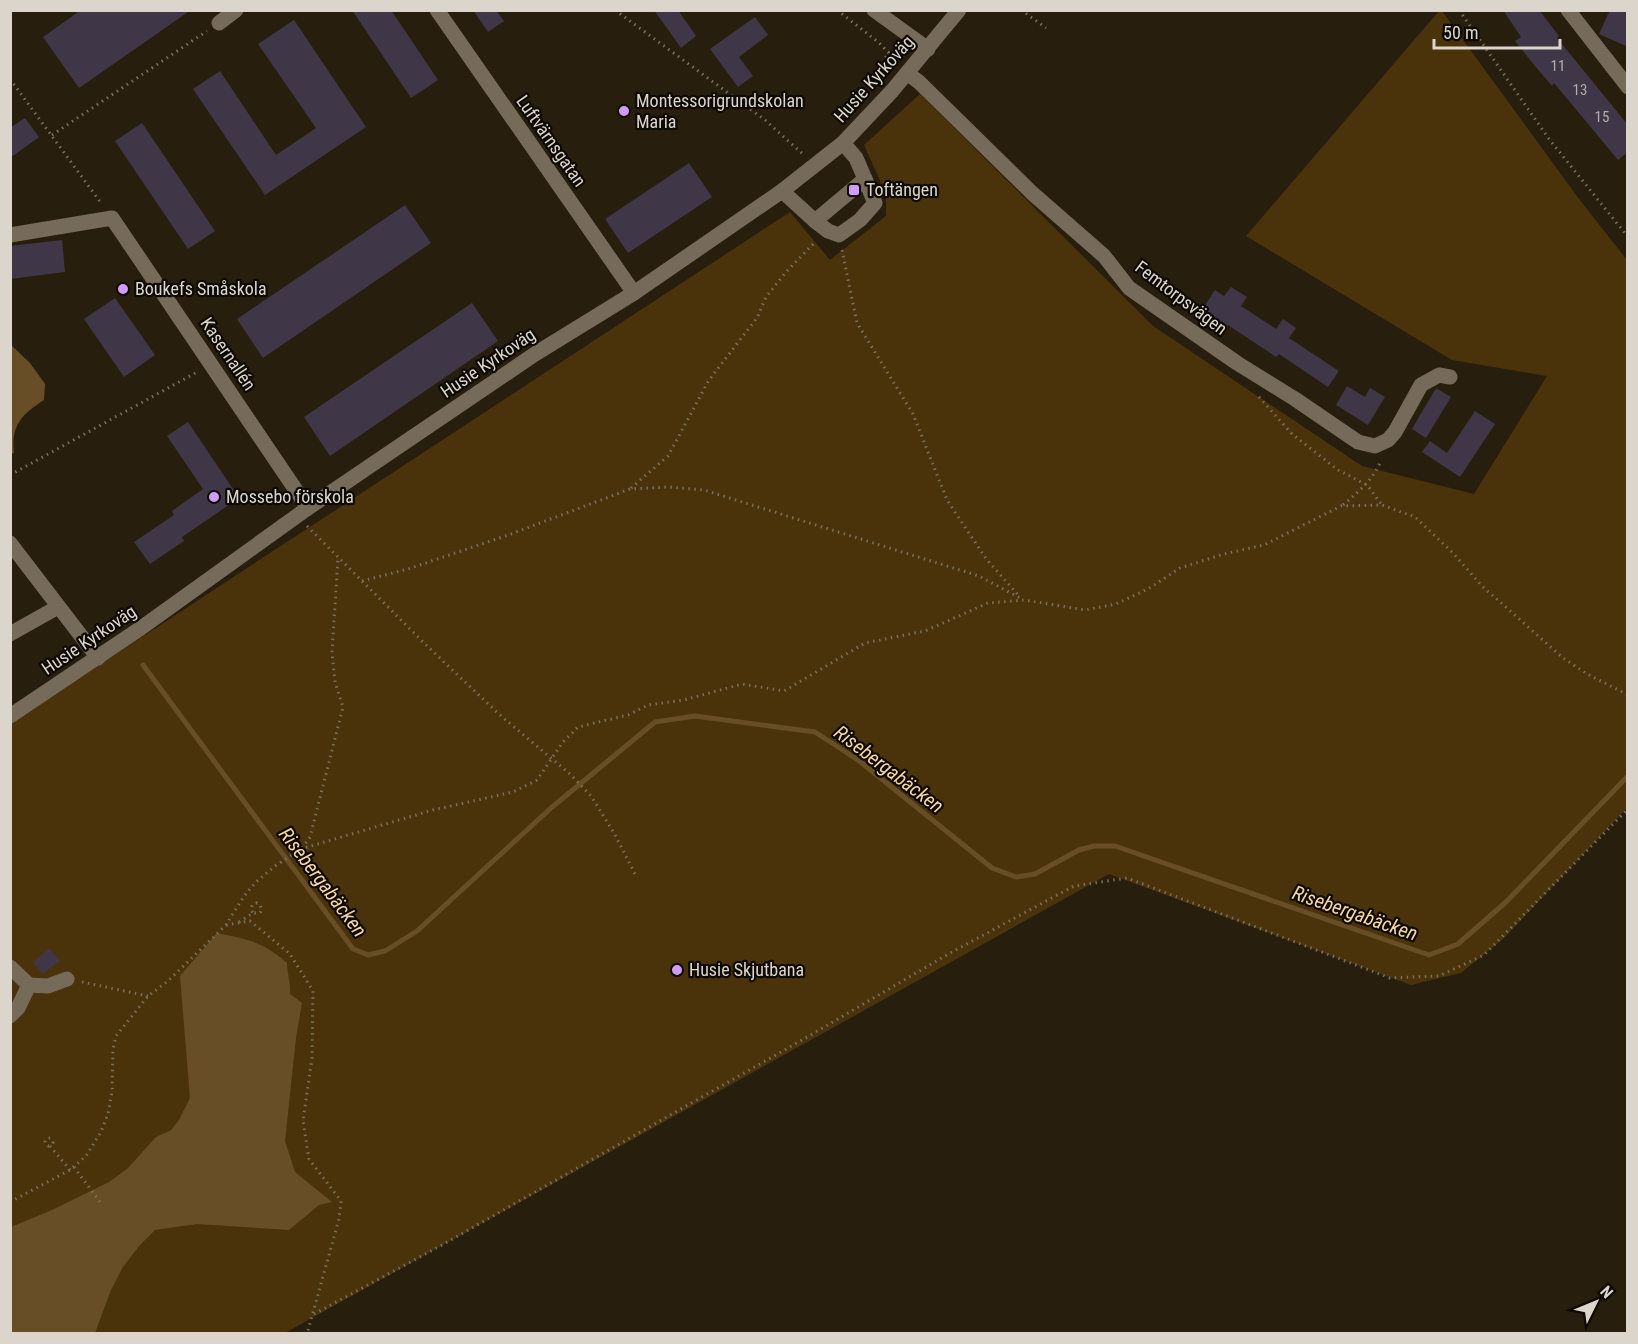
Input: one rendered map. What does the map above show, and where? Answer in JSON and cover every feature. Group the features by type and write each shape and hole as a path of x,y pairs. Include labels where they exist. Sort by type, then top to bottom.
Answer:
{"street":[{"path":"219,23 236,10"},
{"name":"Luftvärnsgatan","path":"437,10 634,293"},
{"path":"874,10 928,49"},
{"name":"Husie Kyrkoväg","path":"10,716 98,658 302,512 535,354 634,293 782,191 843,143 892,91 959,10"},
{"path":"1568,10 1628,87"},
{"name":"Femtorpsvägen","path":"907,73 1032,193 1104,256 1129,288 1358,442 1375,447 1388,440"},
{"path":"782,191 815,221 834,233 860,220 875,203 856,158 843,143"},
{"path":"815,221 865,179"},
{"path":"10,234 112,218"},
{"name":"Kasernallén","path":"112,218 211,365 302,512"},
{"path":"1388,440 1395,432 1421,386 1439,375 1450,377"},
{"path":"10,543 98,658"},
{"path":"10,634 58,607"},
{"path":"10,967 29,985 48,986 67,979"},
{"path":"10,1016 18,1008 29,985"}],"path":[{"path":"615,10 765,120 806,156 796,162"},
{"path":"837,10 890,52 907,73"},
{"path":"1020,10 1046,28"},
{"path":"1459,10 1549,139 1628,237"},
{"path":"52,135 219,23"},
{"path":"882,82 885,75 884,59 890,52"},
{"path":"10,79 112,218"},
{"path":"630,489 668,456 710,380 757,318 766,297 810,245 834,233 857,323 913,414 947,500 987,560 1024,600"},
{"path":"10,475 211,365"},
{"path":"1256,392 1292,434 1338,470 1367,485 1382,506"},
{"path":"226,926 228,918 250,889 275,866 301,849 433,810 513,792 537,780 578,727 628,715 648,705 684,700 742,684 784,691 865,643 925,631 988,603 1024,600 1085,610 1116,604 1148,589 1180,568 1224,554 1264,545 1341,506 1367,485 1375,474 1388,440"},
{"path":"362,581 408,569 490,541 630,489 668,487 704,490 979,576 1024,600"},
{"path":"1341,506 1382,506 1415,517 1452,552 1482,586 1563,658 1587,674 1628,695"},
{"path":"302,512 338,558 493,708 570,774 591,796 614,833 636,876"},
{"path":"301,849 310,837 343,707 335,682 332,652 338,558"},
{"path":"314,1314 452,1239 950,953 1074,886 1127,878 1390,978 1439,976 1484,955 1628,809"},
{"path":"238,923 253,913 260,913 264,907 254,904 251,908 253,913"},
{"path":"10,1202 70,1170 86,1156 101,1132 108,1114 116,1036 148,996 168,981 226,926 250,921 290,954 313,991 312,1058 303,1121 309,1159 341,1201 339,1219 307,1334"},
{"path":"67,979 148,996"},
{"path":"50,1146 70,1170"},
{"path":"74,1167 85,1185 100,1202"}],"shaded area":[{"path":"1439,11 1442,11 1579,199 1627,260 1627,808 1503,939 1461,973 1411,985 1109,874 285,1333 11,1334 11,723 790,212 830,260 886,216 886,194 864,145 920,94 1153,326 1362,466 1474,494 1547,376 1452,360 1246,236"},
{"path":"10,344 30,363 45,384 44,400 24,416 16,428 14,453 11,454"},
{"path":"217,933 255,942 271,950 287,963 290,994 302,1003 285,1141 295,1172 332,1202 319,1205 289,1230 197,1224 155,1230 123,1267 111,1290 95,1333 11,1333 11,1227 109,1182 128,1168 156,1137 171,1130 179,1120 190,1098 180,976"}],"building":[{"path":"81,10 191,10 79,88 43,37"},
{"path":"352,10 391,10 438,80 411,98"},
{"path":"473,10 496,10 504,21 488,32"},
{"path":"654,10 678,10 696,36 681,48"},
{"path":"1503,10 1539,10 1559,36 1557,38 1628,125 1628,152 1618,160 1554,83 1552,86 1515,41 1521,37"},
{"path":"1610,10 1628,10 1628,47 1599,34"},
{"path":"755,17 768,35 739,57 753,76 738,87 710,49"},
{"path":"294,20 366,127 265,195 193,89 220,71 276,155 316,128 258,44"},
{"path":"25,118 39,137 10,158 10,128"},
{"path":"142,123 215,231 188,249 115,141"},
{"path":"689,163 712,197 628,253 605,219"},
{"path":"405,205 431,243 263,358 237,319"},
{"path":"62,240 65,272 10,279 10,246"},
{"path":"1231,287 1247,297 1241,306 1276,329 1283,319 1296,328 1289,338 1339,371 1328,387 1279,354 1276,357 1228,325 1225,330 1200,313 1215,290 1224,296"},
{"path":"115,298 155,355 124,377 84,319"},
{"path":"472,303 498,341 330,456 304,417"},
{"path":"1347,386 1365,397 1370,388 1385,397 1368,425 1336,405"},
{"path":"1436,388 1451,397 1426,438 1412,429"},
{"path":"1475,411 1495,424 1460,477 1422,452 1430,441 1447,453"},
{"path":"188,422 239,498 182,537 184,541 150,564 134,542 174,515 172,511 203,489 167,436"},
{"path":"49,948 60,961 43,974 33,962"}],"waterway":[{"name":"Risebergabäcken","path":"143,665 353,949 368,955 385,951 417,931 551,808 655,722 695,716 815,732 858,760 992,868 1016,877 1035,874 1079,850 1094,846 1115,846 1429,955 1458,944 1506,902 1628,776"}],"place":[{"name":"Montessorigrundskolan Maria","path":"624,111"},
{"name":"Toftängen","path":"854,190"},
{"name":"Boukefs Småskola","path":"123,289"},
{"name":"Mossebo förskola","path":"214,497"},
{"name":"Husie Skjutbana","path":"677,970"}]}
